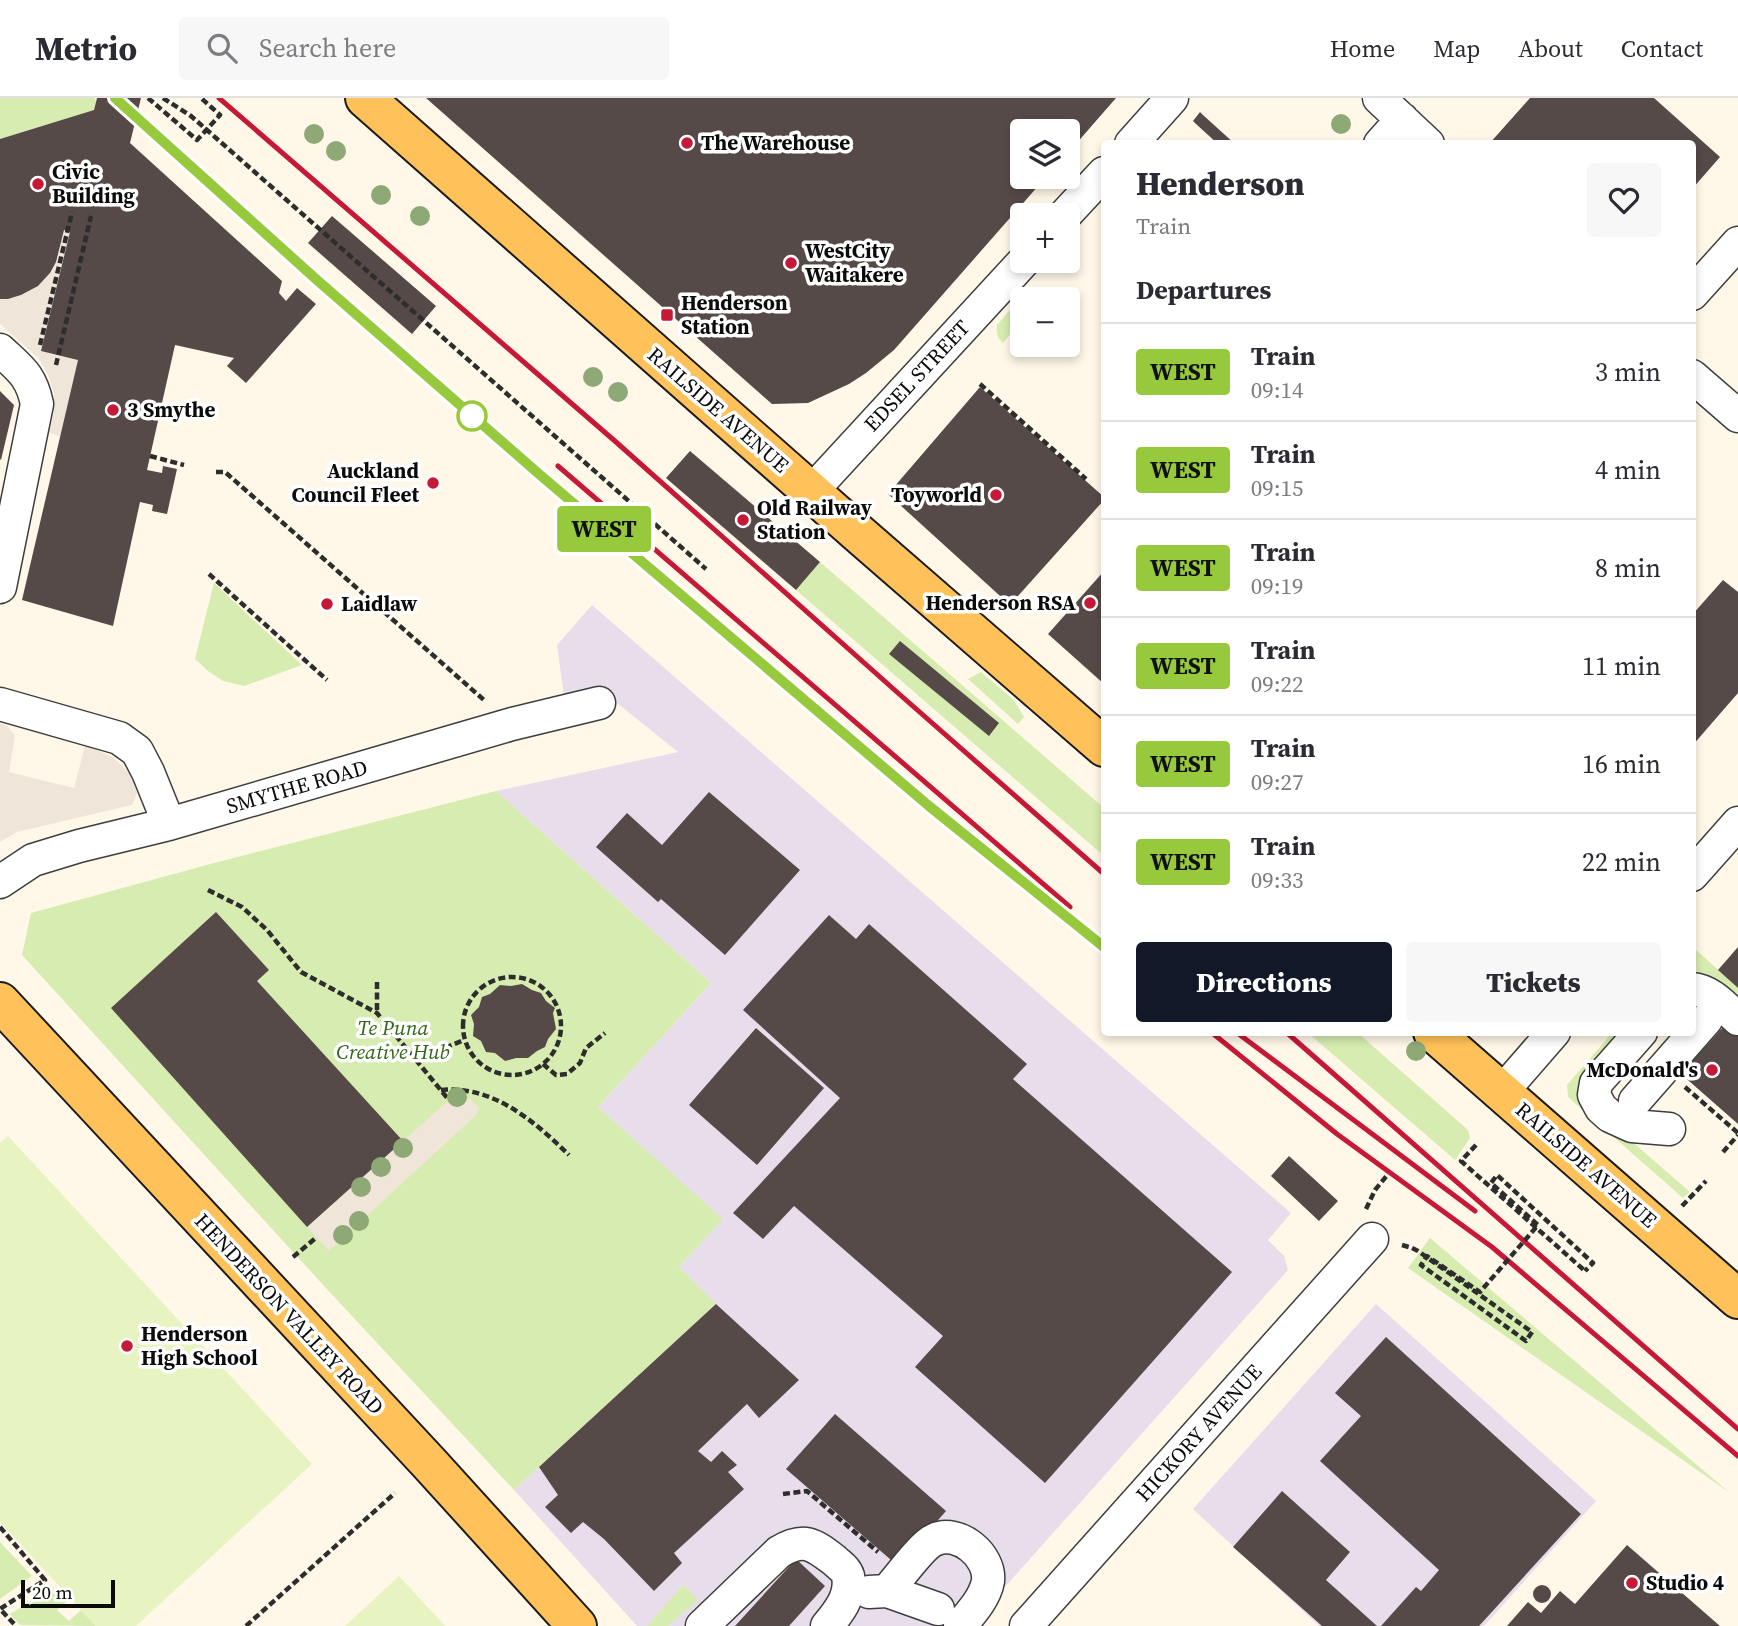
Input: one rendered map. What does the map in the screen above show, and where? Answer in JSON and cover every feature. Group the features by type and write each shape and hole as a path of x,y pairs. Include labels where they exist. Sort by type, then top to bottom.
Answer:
{"main road":[{"name":"RAILSIDE AVENUE","path":"365,98 1101,744"},
{"name":"HENDERSON VALLEY ROAD","path":"0,1002 577,1626"},
{"name":"RAILSIDE AVENUE","path":"1438,1036 1738,1299"}],"street":[{"path":"1134,140 1172,98"},
{"path":"1379,98 1424,140"},
{"path":"1384,140 1402,119"},
{"path":"1076,203 1101,176"},
{"path":"1696,290 1738,243"},
{"name":"EDSEL STREET","path":"811,492 978,329 1024,273"},
{"path":"0,349 26,374 37,404 0,587"},
{"path":"1696,379 1738,416"},
{"name":"SMYTHE ROAD","path":"0,882 33,860 79,846 169,824 512,724 599,703"},
{"path":"0,704 119,738 136,751 148,772 169,824"},
{"path":"1696,870 1738,823"},
{"path":"1696,1022 1709,1007"},
{"path":"1502,1092 1551,1036"},
{"path":"1637,1036 1596,1083 1594,1095 1601,1108 1623,1108 1684,1036"},
{"path":"1661,1036 1612,1092 1607,1103 1623,1108 1632,1126 1669,1129"},
{"name":"HICKORY AVENUE","path":"1026,1626 1383,1242"},
{"path":"847,1594 887,1591 949,1618 984,1594 988,1576 986,1562 964,1540 947,1536 935,1539 887,1591"},
{"path":"702,1626 779,1552 807,1543 816,1546 848,1574 847,1594 839,1612 827,1626"}],"path":[{"path":"148,98 197,141 220,115 201,98"},
{"path":"163,98 191,116 706,569"},
{"path":"38,353 72,212"},
{"path":"55,368 91,216"},
{"path":"980,384 1086,479"},
{"path":"150,456 184,465"},
{"path":"216,472 225,472 485,701"},
{"path":"209,574 327,680"},
{"path":"208,890 242,907 267,930 301,972 377,1013 449,1100"},
{"path":"505,976 521,976 536,982 549,992 558,1006 562,1021 561,1037 554,1052 543,1064 529,1072 513,1075 497,1073 482,1066 471,1055 464,1040 462,1027 469,1000 489,981 505,976"},
{"path":"377,982 377,1013"},
{"path":"543,1064 556,1075 567,1074 580,1063 586,1048 605,1033"},
{"path":"416,1060 464,1040"},
{"path":"1677,1080 1738,1134 1723,1152"},
{"path":"441,1090 452,1089 498,1099 548,1134 569,1155"},
{"path":"1389,1173 1375,1190 1364,1214 1383,1242 1412,1248 1532,1332 1527,1341 1421,1265 1427,1256 1480,1292 1538,1224 1491,1183 1497,1175 1593,1263 1585,1271 1461,1161 1476,1145"},
{"path":"1681,1207 1706,1181"},
{"path":"293,1257 317,1237"},
{"path":"783,1494 807,1491 882,1556"},
{"path":"246,1626 395,1493"},
{"path":"0,1527 46,1580 0,1609 16,1626"}],"shaded area":[{"path":"64,230 106,241 60,436 49,433 54,411 54,393 48,375 39,359 0,324 0,299 21,295 38,286 56,262"},
{"path":"592,605 1291,1213 1268,1240 1284,1256 1288,1270 970,1626 637,1626 514,1490 715,1304 679,1267 722,1219 598,1107 711,983 496,791 678,752 607,695 564,696 557,645"},
{"path":"0,723 15,735 9,772 74,788 85,746 114,758 130,774 137,793 132,805 17,832 0,842"},
{"path":"471,1099 479,1108 476,1115 329,1251 307,1227 449,1100"},
{"path":"1376,1304 1596,1501 1484,1626 1319,1626 1193,1509"}],"green space":[{"path":"0,98 96,100 94,110 0,139"},
{"path":"1010,310 1010,335 1003,343 997,335 997,325"},
{"path":"820,562 1101,805 1101,853 796,590"},
{"path":"214,583 302,665 244,686 223,681 195,659"},
{"path":"981,672 1013,699 1024,717 1018,724 968,679"},
{"name":"Te Puna Creative Hub","path":"496,791 711,983 598,1107 723,1219 679,1267 716,1304 514,1490 22,955 31,913"},
{"path":"1696,950 1738,988 1738,1009 1696,980"},
{"path":"1311,1036 1361,1036 1468,1130 1470,1138 1455,1160"},
{"path":"1609,1036 1627,1036 1593,1073 1621,1132 1690,1192 1683,1198 1568,1097 1567,1085"},
{"path":"8,1136 312,1464 136,1626 96,1626 0,1522 0,1143"},
{"path":"1430,1238 1730,1493 1408,1268"},
{"path":"0,1542 32,1576 0,1599"},
{"path":"399,1576 445,1626 345,1626"},
{"path":"683,1585 698,1600 668,1626 647,1626"},
{"path":"51,1588 66,1602 57,1610 69,1621 81,1610 96,1626 20,1625 10,1614"}],"building":[{"name":"3 Smythe","path":"97,98 141,98 130,143 282,281 279,293 286,301 297,288 316,304 246,383 227,366 234,358 175,345 147,470 162,473 163,466 177,469 167,514 152,511 153,505 140,502 113,626 22,600 78,360 41,351 70,232 64,230 56,262 38,286 21,295 0,299 0,139 94,110"},
{"name":"WestCity Waitakere","path":"426,98 1116,98 1080,139 1080,119 1010,119 1010,189 1035,189 1023,203 1010,203 1010,218 894,350 866,373 808,403 772,404"},
{"path":"1530,98 1654,98 1720,157 1696,184 1696,140 1493,140"},
{"path":"1200,112 1231,140 1214,140 1193,121"},
{"path":"332,216 436,306 412,334 308,243"},
{"name":"Toyworld","path":"980,387 1101,494 1101,503 1010,605 888,494"},
{"path":"0,391 14,405 1,460 0,459"},
{"name":"Old Railway Station","path":"690,451 820,562 796,590 666,478"},
{"name":"Henderson RSA","path":"1101,574 1101,681 1048,634"},
{"path":"1723,580 1738,592 1738,693 1696,741 1696,610"},
{"path":"900,641 999,723 989,736 889,654"},
{"path":"709,792 800,870 725,955 661,899 658,902 596,847 627,813 662,845"},
{"path":"216,912 269,970 257,981 403,1141 307,1227 111,1008"},
{"path":"829,915 856,939 869,924 1027,1064 1013,1079 1232,1272 1045,1483 915,1367 943,1336 794,1206 763,1239 733,1213 840,1098 743,1010"},
{"path":"1738,947 1738,988 1718,970"},
{"path":"522,984 541,993 555,1008 553,1013 556,1029 545,1047 528,1058 505,1061 495,1053 486,1052 481,1041 473,1036 474,1024 471,1015 479,1007 482,997 500,985"},
{"name":"McDonald's","path":"1733,1016 1738,1021 1738,1124 1681,1074"},
{"path":"756,1028 824,1088 757,1165 689,1105"},
{"path":"1289,1156 1338,1201 1319,1221 1271,1176"},
{"path":"716,1304 799,1380 759,1418 747,1404 698,1451 711,1462 722,1451 737,1465 728,1472 744,1489 674,1553 682,1563 654,1591 604,1539 583,1522 571,1533 545,1507 558,1495 539,1467"},
{"path":"1386,1337 1581,1514 1479,1626 1381,1626 1416,1587 1421,1591 1439,1570 1320,1461 1361,1416 1335,1393"},
{"path":"835,1414 946,1511 898,1566 786,1469"},
{"path":"1282,1491 1350,1552 1326,1580 1377,1626 1322,1626 1233,1547"},
{"name":"Studio 4","path":"1627,1545 1720,1626 1507,1626 1528,1602 1541,1613 1560,1591 1575,1604"},
{"path":"796,1559 825,1586 789,1626 735,1626"},
{"path":"1542,1585 1548,1588 1551,1594 1548,1600 1542,1603 1536,1600 1533,1594 1536,1588"}],"railway":[{"path":"115,98 317,280 539,474 929,806 1101,945"},
{"path":"219,98 616,442 1101,871"},
{"path":"558,466 1070,907"},
{"path":"1216,1036 1337,1134 1492,1247 1738,1456"},
{"path":"1241,1036 1475,1211"},
{"path":"1291,1036 1738,1429"}],"train":[{"name":"WEST","path":"115,98 317,280 539,474 929,806 1101,945"}],"place":[{"name":"The Warehouse","path":"687,143"},
{"name":"Civic Building","path":"38,184"},
{"name":"WestCity Waitakere","path":"791,263"},
{"name":"Henderson Station","path":"667,315"},
{"name":"3 Smythe","path":"113,410"},
{"name":"Auckland Council Fleet","path":"433,483"},
{"name":"Toyworld","path":"996,495"},
{"name":"Old Railway Station","path":"743,520"},
{"name":"Henderson RSA","path":"1090,603"},
{"name":"Laidlaw","path":"327,604"},
{"name":"McDonald's","path":"1712,1070"},
{"name":"Henderson High School","path":"127,1346"},
{"name":"Studio 4","path":"1632,1583"}]}
